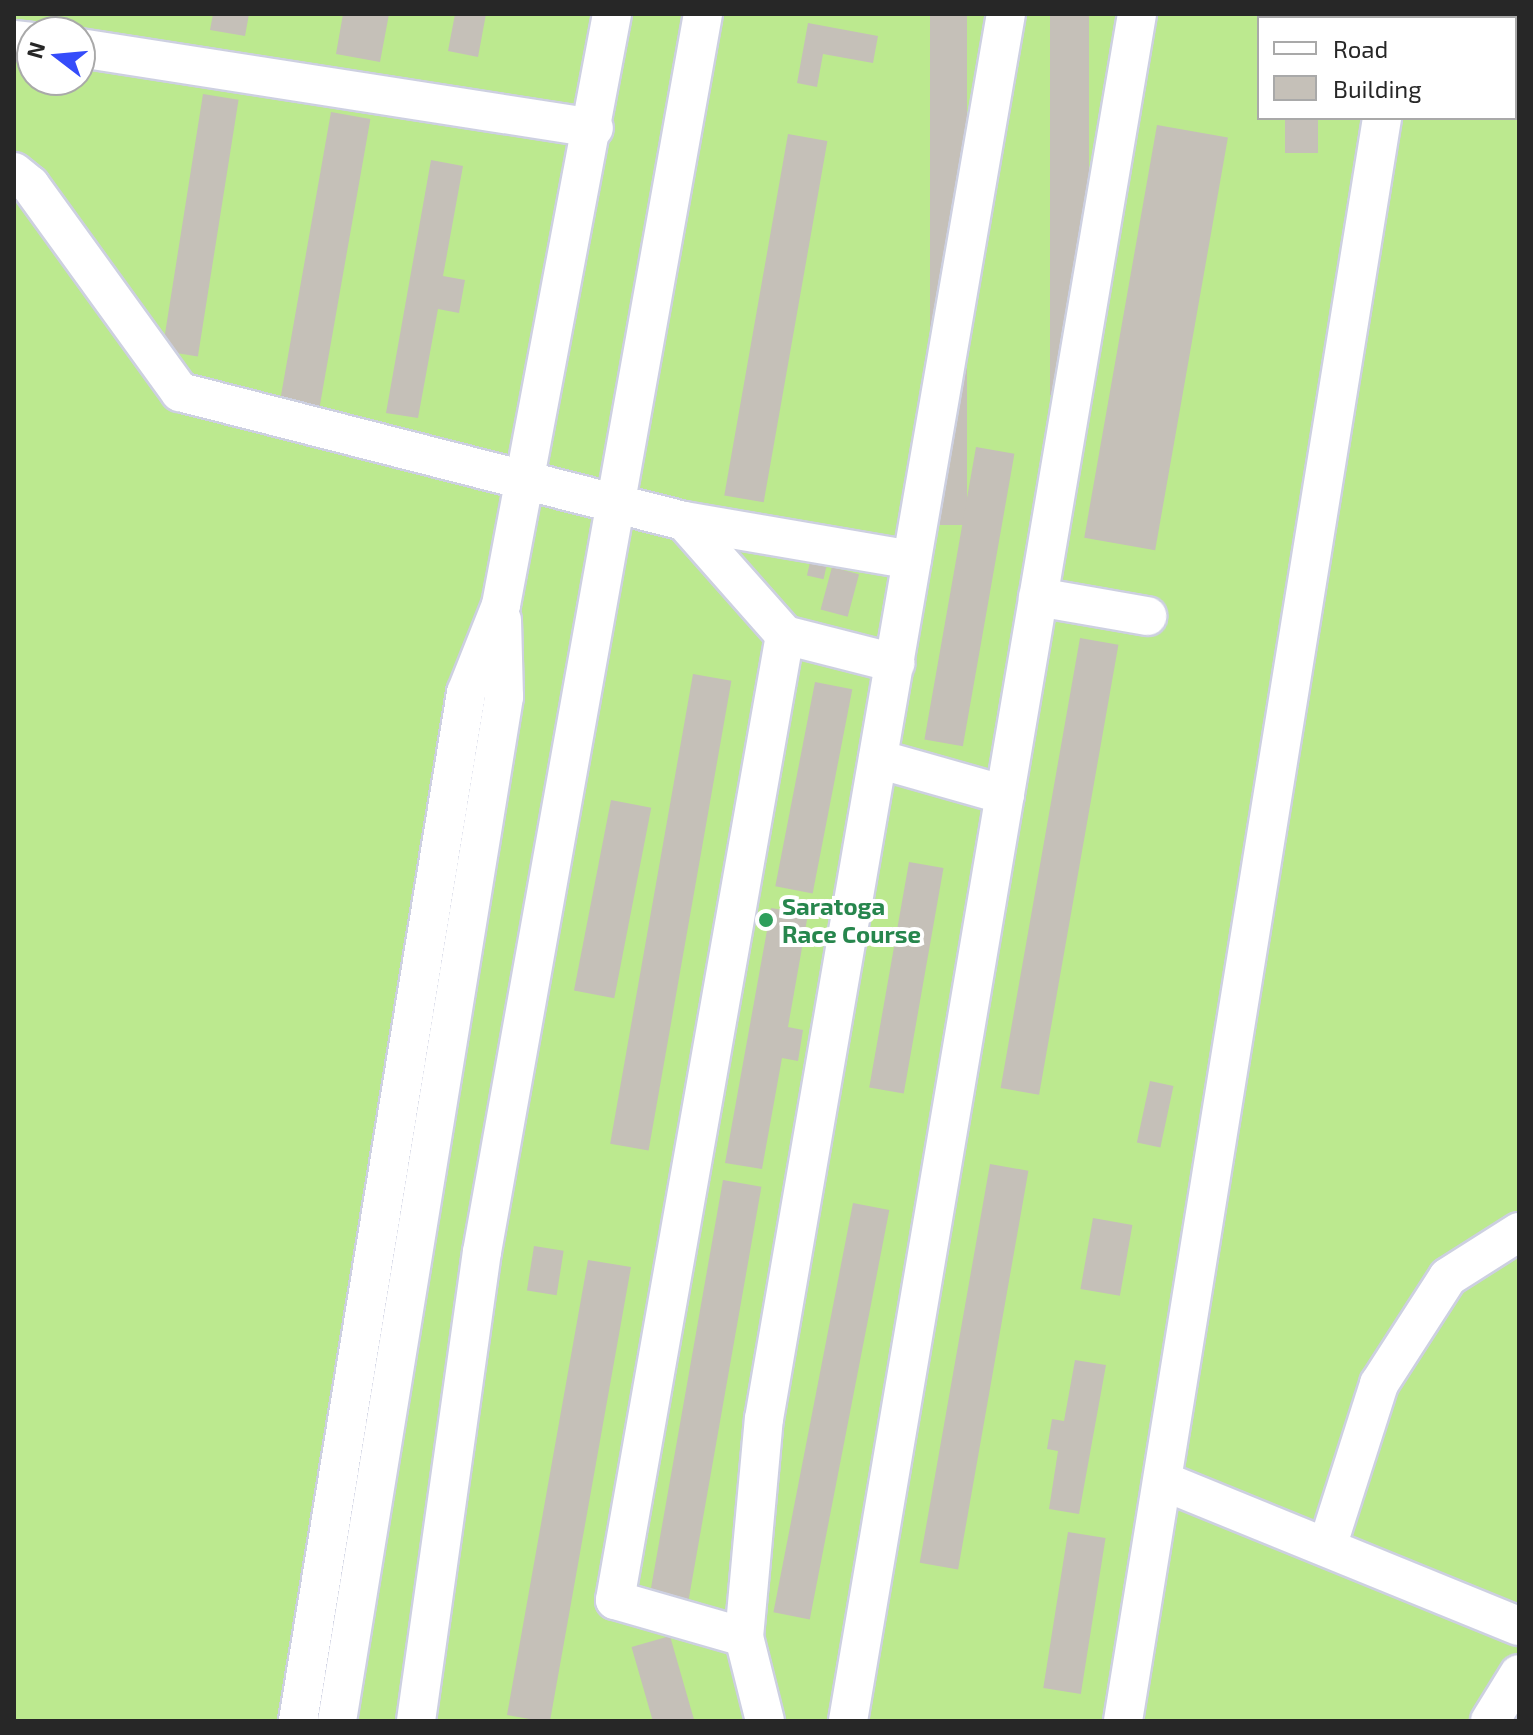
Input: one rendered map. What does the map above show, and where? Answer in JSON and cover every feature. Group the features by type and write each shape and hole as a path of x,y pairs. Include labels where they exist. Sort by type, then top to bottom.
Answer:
{"lane":[{"path":"298,1721 466,693 501,605 594,128 612,14"},
{"path":"416,1721 482,1252 703,14"},
{"path":"765,1721 744,1637 764,1419 1006,14"},
{"path":"848,1721 1137,14"},
{"path":"96,50 594,128"},
{"path":"1123,1721 1382,120"},
{"path":"14,172 30,185 180,392 526,478 684,521 912,560"},
{"path":"684,521 785,635 895,663"},
{"path":"1038,597 1147,616"},
{"path":"337,1721 504,697 501,605"},
{"path":"744,1637 615,1600 785,635"},
{"path":"878,759 1005,795"},
{"path":"1328,1544 1379,1384 1448,1277 1519,1232"},
{"path":"360,1341 397,1348"},
{"path":"1163,1481 1328,1544 1519,1626"},
{"path":"1490,1721 1519,1674"}],"green space":[{"name":"Saratoga Race Course","path":"14,14 1519,14 1519,1721 14,1721"}],"building":[{"path":"213,14 249,14 245,36 210,30"},
{"path":"343,14 389,14 380,62 336,54"},
{"path":"455,14 486,14 478,57 448,51"},
{"path":"930,14 967,14 967,525 930,525"},
{"path":"1050,14 1089,14 1089,395 1050,395"},
{"path":"1274,14 1330,14 1302,16"},
{"path":"808,23 878,36 873,63 823,54 817,87 797,83"},
{"path":"203,94 239,100 198,356 162,351"},
{"path":"331,112 370,119 319,409 280,403"},
{"path":"1285,120 1318,120 1318,153 1285,153"},
{"path":"1157,125 1228,138 1155,550 1084,538"},
{"path":"788,134 827,141 764,502 724,495"},
{"path":"431,160 463,166 443,276 465,280 459,313 438,309 418,418 386,413"},
{"path":"976,447 1014,454 963,746 924,739"},
{"path":"811,558 828,562 824,579 807,576"},
{"path":"832,567 859,574 848,617 821,610"},
{"path":"1080,638 1118,645 1039,1095 1001,1088"},
{"path":"693,674 731,681 649,1151 610,1144"},
{"path":"815,682 852,689 813,893 775,886"},
{"path":"611,800 651,808 614,998 574,990"},
{"path":"909,862 943,868 904,1094 869,1088"},
{"path":"771,908 808,914 788,1027 803,1030 798,1061 782,1058 762,1169 725,1163"},
{"path":"1150,1081 1173,1086 1160,1148 1137,1143"},
{"path":"990,1164 1028,1171 958,1570 920,1563"},
{"path":"723,1180 761,1187 688,1600 650,1594"},
{"path":"853,1203 889,1210 810,1619 773,1612"},
{"path":"1093,1218 1132,1225 1120,1296 1080,1289"},
{"path":"534,1246 564,1251 557,1295 527,1290"},
{"path":"588,1260 631,1267 550,1721 541,1721 507,1715"},
{"path":"1075,1360 1106,1365 1079,1514 1049,1509 1058,1451 1047,1449 1052,1419 1064,1421"},
{"path":"1068,1532 1106,1538 1081,1694 1043,1688"},
{"path":"670,1636 694,1721 653,1721 632,1647"}],"place":[{"name":"Saratoga Race Course","path":"766,920"}]}
